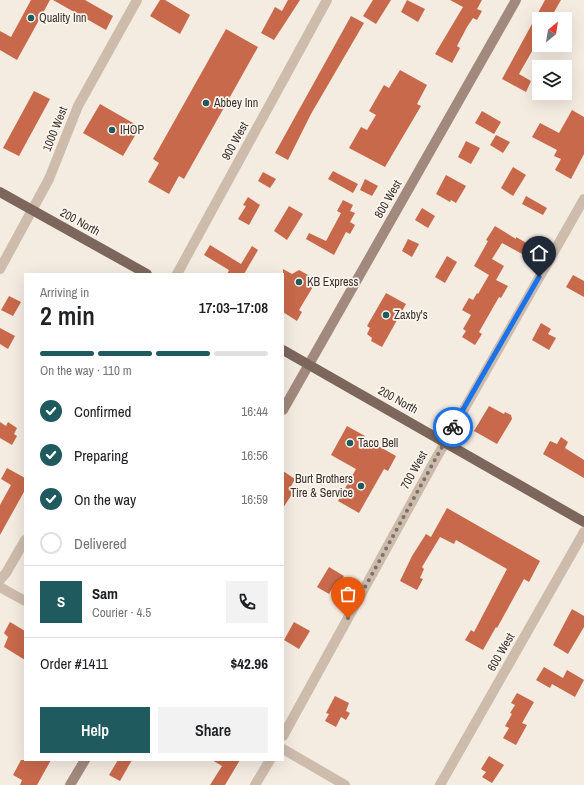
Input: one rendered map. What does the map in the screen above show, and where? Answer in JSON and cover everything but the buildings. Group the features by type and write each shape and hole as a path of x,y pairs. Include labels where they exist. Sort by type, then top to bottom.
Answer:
{"main road":[{"name":"200 North","path":"0,192 145,273"},
{"name":"200 North","path":"284,351 584,522"}],"street":[{"name":"1000 West","path":"0,269 49,179 78,106 137,0"},
{"name":"900 West","path":"178,273 327,0"},
{"name":"800 West","path":"284,408 516,0"},
{"name":"700 West","path":"284,734 445,442 584,199"},
{"name":"600 West","path":"440,785 584,532"},
{"path":"0,580 6,574 24,542"},
{"path":"0,587 24,600"},
{"path":"284,750 345,785"},
{"path":"70,785 84,761"},
{"path":"256,785 269,761"}],"way so far":[{"path":"348,618 453,427"}],"place":[{"name":"Quality Inn","path":"31,18"},
{"name":"Abbey Inn","path":"206,103"},
{"name":"IHOP","path":"112,130"},
{"name":"KB Express","path":"299,282"},
{"name":"Zaxby's","path":"386,315"},
{"name":"Taco Bell","path":"350,443"},
{"name":"Burt Brothers Tire & Service","path":"361,486"}],"route":[{"path":"453,427 539,277"}]}
